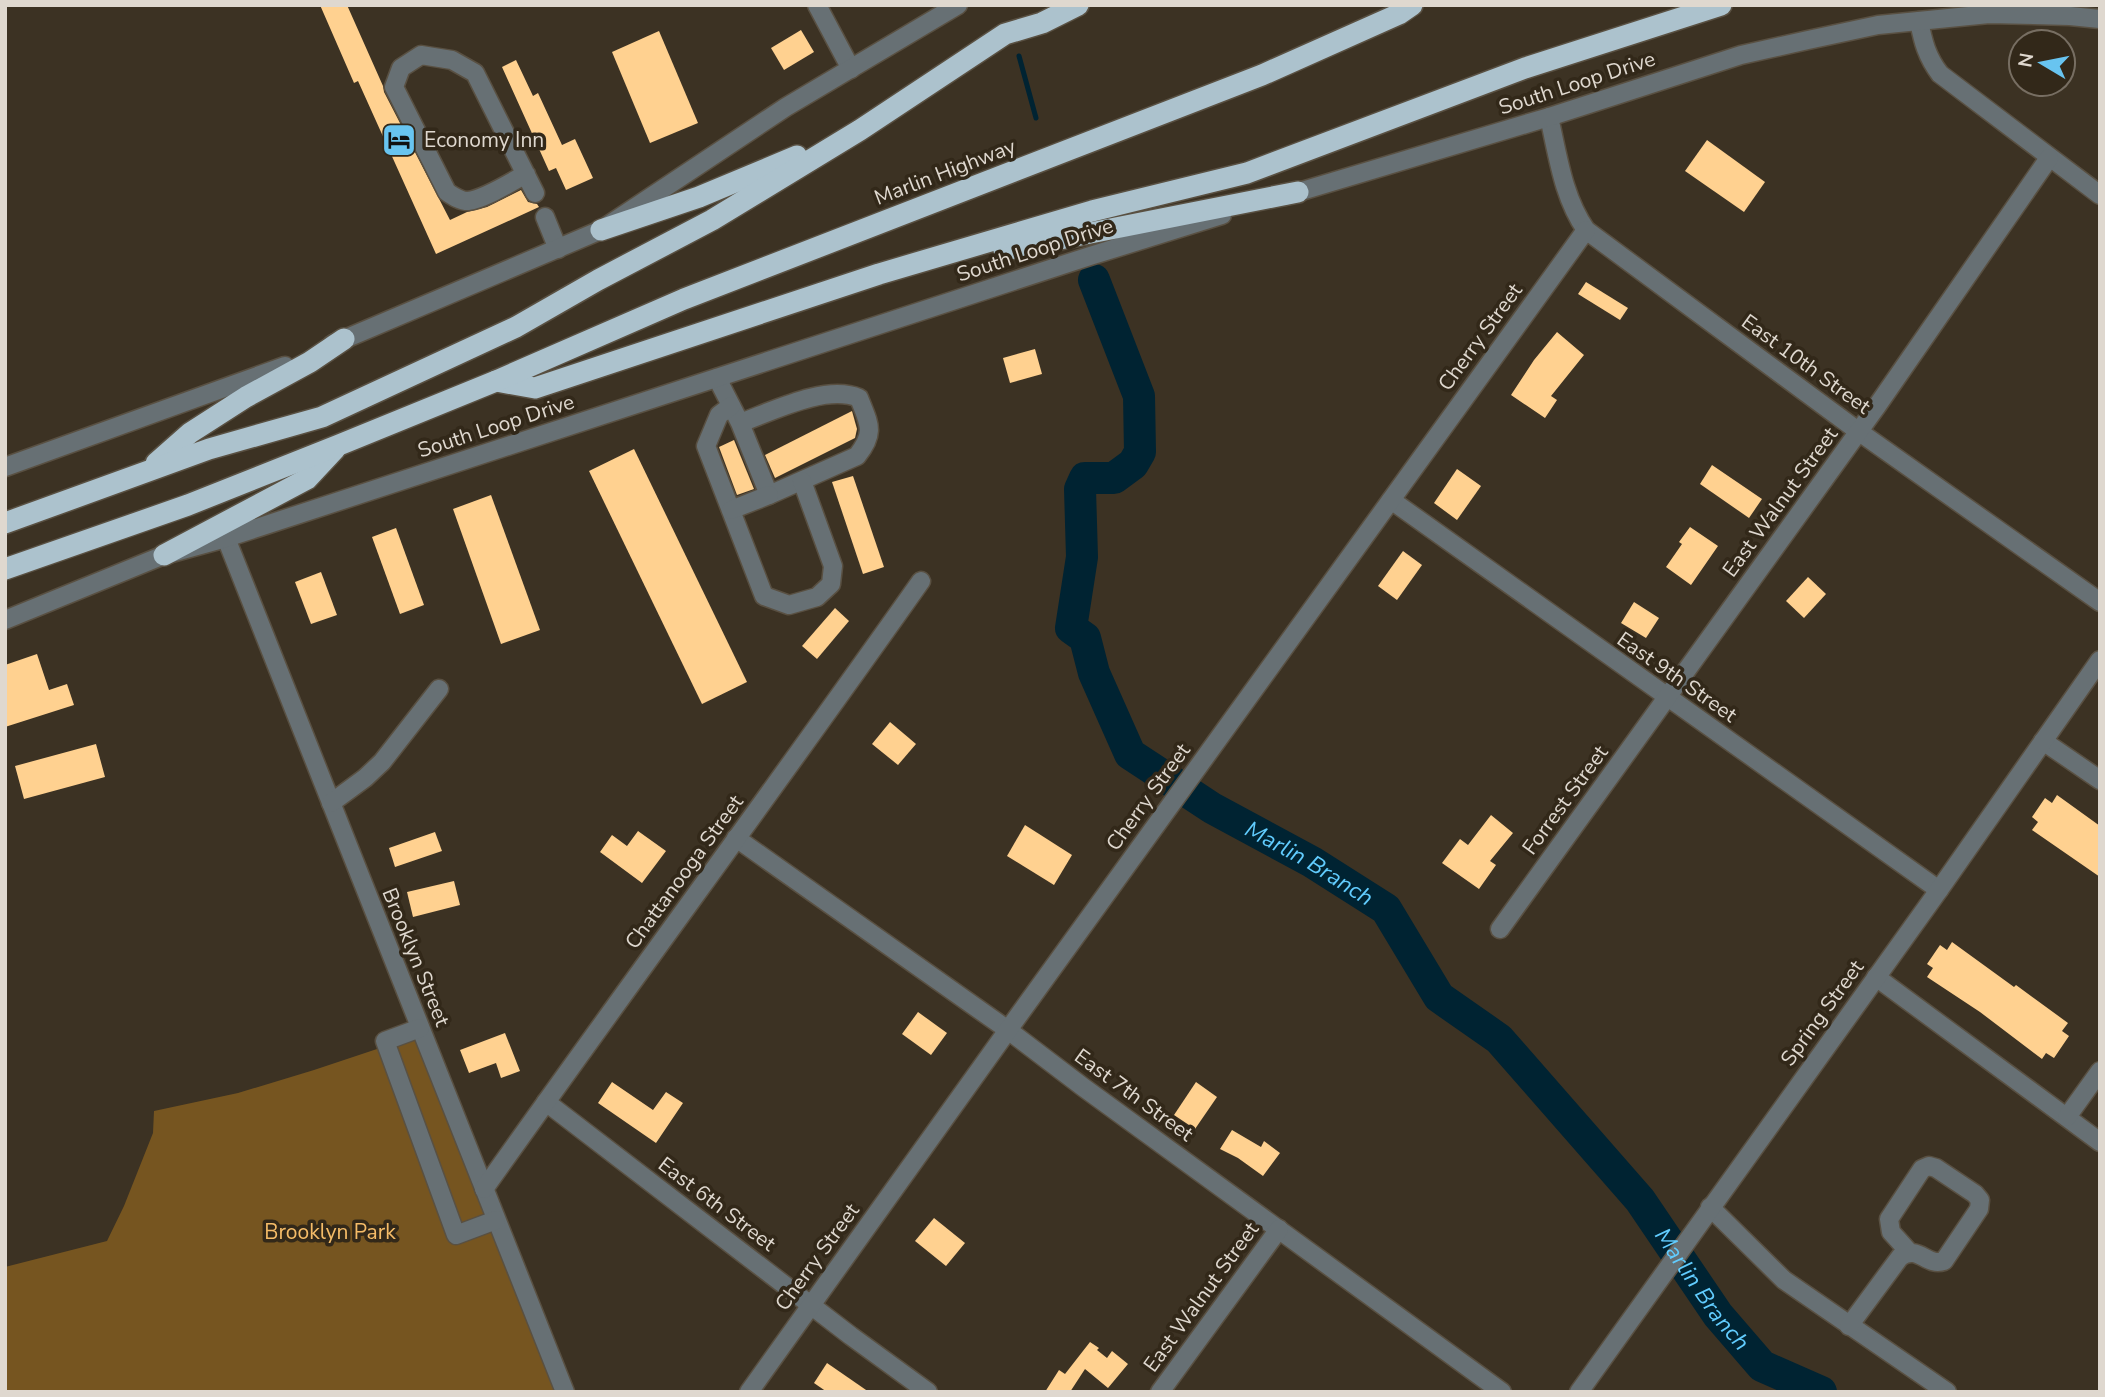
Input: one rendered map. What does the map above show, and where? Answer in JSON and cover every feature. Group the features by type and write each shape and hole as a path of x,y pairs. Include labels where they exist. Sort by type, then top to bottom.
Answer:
{"highway":[{"path":"5,523 209,449 321,417 516,327 712,220 860,130 1053,5"},
{"path":"1005,34 1042,23 1078,5"},
{"name":"Marlin Highway","path":"5,569 188,505 339,445 496,381 684,299 1262,75 1399,14 1412,5"},
{"path":"496,381 535,388 879,274 1092,211 1247,173 1525,68 1721,5"},
{"path":"601,230 699,198 860,130"},
{"path":"879,274 1298,192"},
{"path":"145,472 190,433 344,339"},
{"path":"164,555 307,480 339,445"}],"street":[{"path":"817,5 850,69"},
{"path":"5,467 270,373 601,230 786,107 958,5"},
{"name":"South Loop Drive","path":"5,620 164,555 226,538 1090,256 1549,117 1741,55 1878,25 1989,14 2100,19"},
{"path":"1919,21 1929,60 1940,74 2100,195"},
{"path":"526,174 493,192 469,201 458,199 447,192 394,87 401,68 421,55 452,60 475,73 526,174 535,193"},
{"name":"East 10th Street","path":"1549,117 1566,194 1586,230 1858,431 2100,602"},
{"name":"East Walnut Street","path":"1667,698 2049,159"},
{"path":"545,217 558,249"},
{"name":"Cherry Street","path":"749,1392 1586,230"},
{"path":"717,378 740,423 769,495"},
{"path":"731,510 858,456 867,443 870,426 859,398 850,394 810,398 740,423"},
{"path":"731,406 719,415 706,446 764,596 789,605 817,597 831,584 833,566 802,481"},
{"name":"East 9th Street","path":"1391,500 1938,890"},
{"name":"Brooklyn Street","path":"226,538 565,1392"},
{"name":"Chattanooga Street","path":"484,1189 921,581"},
{"name":"Spring Street","path":"1579,1392 2100,660"},
{"path":"331,803 382,762 439,689"},
{"name":"Forrest Street","path":"1500,929 1667,698"},
{"path":"2043,741 2100,780"},
{"name":"East 7th Street","path":"736,838 1008,1030 1502,1392"},
{"path":"1876,977 2100,1142"},
{"path":"420,1028 385,1041 456,1235 496,1220"},
{"path":"2067,1117 2100,1071"},
{"name":"East 6th Street","path":"545,1102 928,1392"},
{"path":"1849,1326 1900,1257 1910,1253 1921,1255 1933,1262 1944,1261 1980,1205 1975,1194 1929,1166 1922,1169 1889,1219 1891,1232 1910,1253"},
{"path":"1710,1207 1784,1280 1947,1392"},
{"name":"East Walnut Street","path":"1160,1392 1279,1229"}],"green space":[{"name":"Brooklyn Park","path":"422,1034 564,1388 554,1392 5,1392 5,1267 107,1241 153,1133 154,1111 238,1093"}],"building":[{"name":"Economy Inn","path":"320,5 347,5 384,92 450,220 487,207 521,190 528,202 539,207 436,254 358,81 354,83"},
{"path":"801,30 814,52 784,70 771,48"},
{"path":"659,31 698,123 650,143 612,52"},
{"name":"Economy Inn","path":"516,60 533,96 538,93 562,145 575,139 593,178 566,190 556,168 549,171 502,67"},
{"path":"1707,140 1765,182 1744,212 1685,171"},
{"path":"1586,282 1628,308 1620,320 1578,294"},
{"path":"1557,332 1584,355 1551,396 1557,400 1545,418 1511,395"},
{"path":"1035,349 1042,374 1010,383 1003,358"},
{"path":"852,411 857,429 855,438 775,478 765,455"},
{"path":"734,440 754,489 737,495 719,447"},
{"path":"634,449 747,682 702,704 589,471"},
{"path":"1712,465 1762,499 1749,518 1700,484"},
{"path":"1457,469 1481,486 1457,520 1434,503"},
{"path":"853,476 884,567 863,574 832,482"},
{"path":"491,495 540,630 501,644 453,509"},
{"path":"1690,527 1718,546 1691,585 1666,567"},
{"path":"396,528 424,605 400,614 372,537"},
{"path":"1403,551 1422,565 1397,600 1378,586"},
{"path":"321,572 337,615 311,624 295,582"},
{"path":"1808,577 1826,594 1804,618 1786,601"},
{"path":"1634,602 1659,618 1646,638 1621,623"},
{"path":"835,608 849,621 817,659 802,646"},
{"path":"37,654 49,690 67,684 74,705 5,727 5,665"},
{"path":"890,722 916,744 898,765 872,744"},
{"path":"96,744 105,777 24,799 15,766"},
{"path":"2057,795 2100,826 2100,877 2032,830 2038,822 2032,817 2045,798 2052,803"},
{"path":"1491,815 1513,833 1490,861 1496,865 1479,889 1442,863 1460,839 1468,845"},
{"path":"1025,825 1072,855 1054,885 1007,856"},
{"path":"638,831 666,851 642,883 600,852 612,835 627,846"},
{"path":"435,832 442,851 395,867 389,848"},
{"path":"454,881 460,905 413,917 407,892"},
{"path":"1952,942 2068,1023 2062,1031 2069,1036 2054,1058 2046,1053 2042,1059 1980,1012 1927,977 1933,968 1927,964 1940,945 1947,950"},
{"path":"918,1012 947,1033 931,1055 902,1034"},
{"path":"505,1033 520,1071 501,1078 496,1063 469,1073 460,1050"},
{"path":"612,1082 653,1110 666,1092 683,1103 656,1143 598,1103"},
{"path":"1196,1082 1217,1097 1195,1129 1174,1115"},
{"path":"1232,1130 1261,1147 1264,1141 1280,1153 1263,1176 1220,1149"},
{"path":"934,1218 965,1243 946,1266 915,1241"},
{"path":"1090,1342 1107,1358 1112,1351 1128,1364 1108,1388 1085,1369 1070,1392 1045,1392 1059,1370 1065,1374"},
{"path":"827,1363 869,1392 827,1392 814,1383"}],"waterway":[{"name":"Marlin Branch","path":"1019,56 1036,118"},
{"name":"Marlin Branch","path":"1094,280 1139,396 1140,452 1133,464 1114,478 1085,478 1080,489 1082,557 1071,628 1085,638 1094,673 1130,754 1212,808 1312,862 1386,909 1439,997 1499,1039 1640,1200 1718,1315 1762,1366 1821,1392"}],"place":[{"name":"Economy Inn","path":"399,140"}]}
